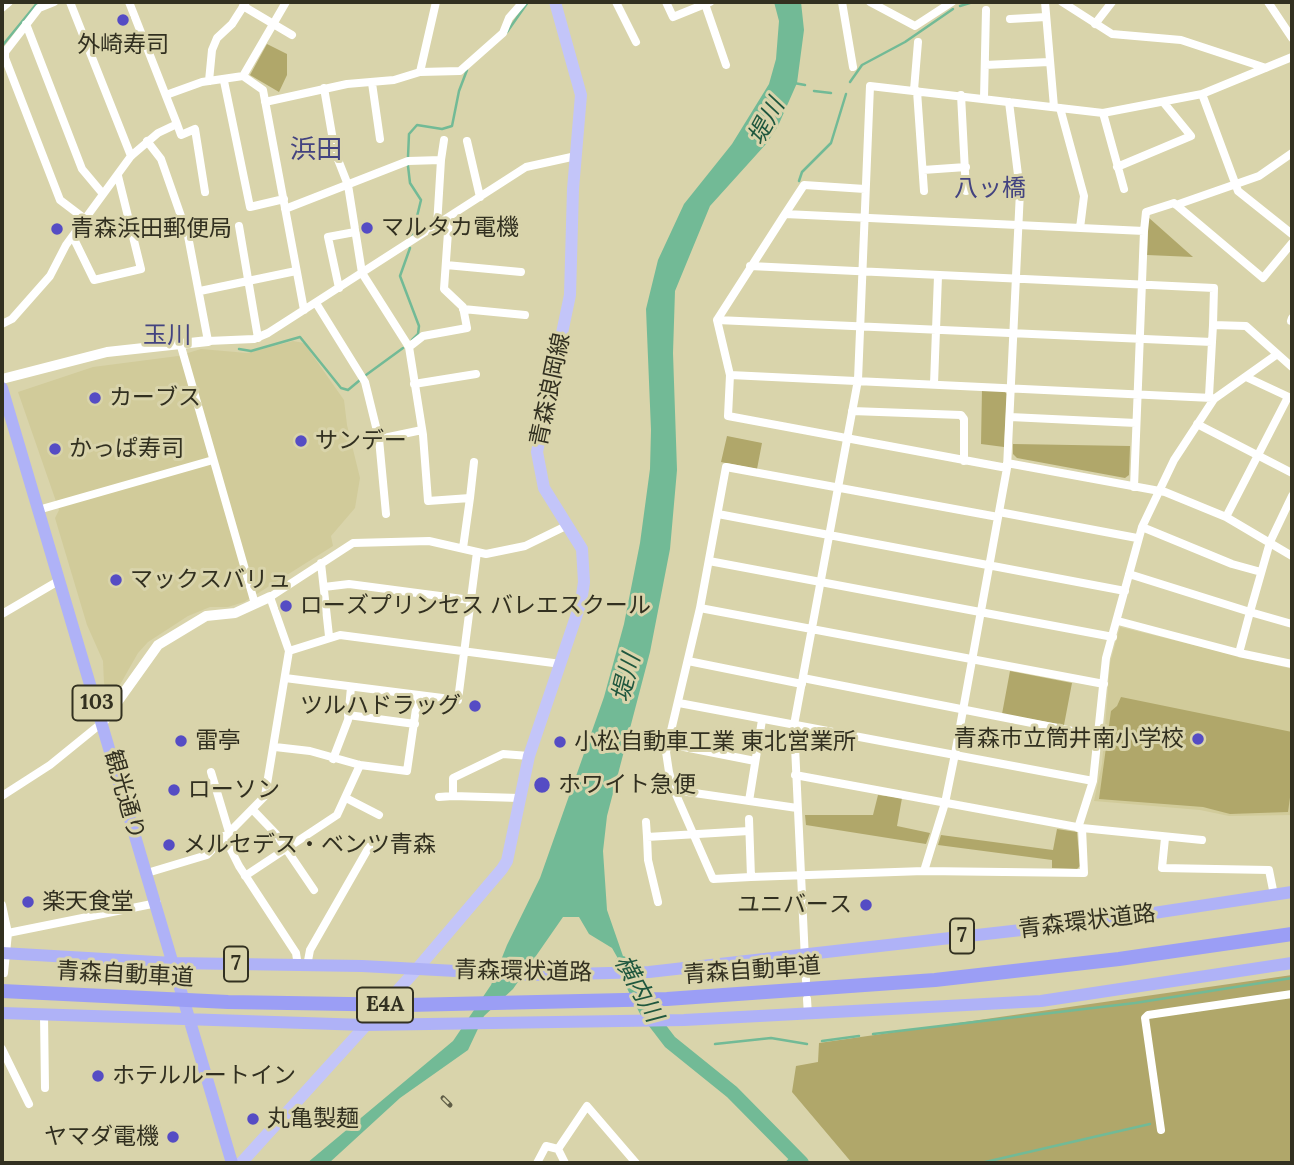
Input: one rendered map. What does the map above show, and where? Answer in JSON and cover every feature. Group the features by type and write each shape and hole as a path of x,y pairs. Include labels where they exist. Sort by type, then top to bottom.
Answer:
{"highway":[{"name":"観光通り","path":"2,388 232,1163"},
{"name":"青森環状道路","path":"4,953 173,963 598,975 649,972 1101,921 1292,892"},
{"name":"青森自動車道","path":"2,992 408,1005 667,999 949,978 1119,959 1292,934"},
{"path":"2,1013 365,1025 684,1020 1041,1001 1292,962"}],"main road":[{"name":"青森浪岡線","path":"241,1163 417,969 507,861 529,756 561,664 584,582 582,549 544,488 537,452 570,295 581,87 555,2"}],"street":[{"path":"2,8 9,2"},
{"path":"54,2 39,8 5,58 60,200 85,219"},
{"path":"70,2 131,156"},
{"path":"129,2 181,135 195,129 205,192"},
{"path":"166,95 209,81 224,81 243,76 286,2"},
{"path":"420,72 436,2"},
{"path":"265,102 324,88 372,83 420,72 460,71 503,33 509,18 523,2"},
{"path":"616,2 636,42"},
{"path":"666,2 673,17 707,3 726,65"},
{"path":"842,2 853,67"},
{"path":"870,2 915,26 952,2"},
{"path":"1045,2 1049,62 1057,108 1084,196 1080,228"},
{"path":"1062,2 1112,34 1181,40 1266,68"},
{"path":"1094,24 1112,2"},
{"path":"1268,2 1292,38"},
{"path":"209,81 212,50 217,38 232,24 244,4 292,35"},
{"path":"984,98 986,10"},
{"path":"1010,19 1046,17"},
{"path":"26,24 82,169 103,194"},
{"path":"918,42 916,90 924,191"},
{"path":"806,981 794,725 858,380 870,86 1103,113 1202,94 1292,57"},
{"path":"985,65 1049,62"},
{"path":"243,76 263,90 303,310"},
{"path":"224,81 250,206 284,199"},
{"path":"372,83 380,139"},
{"path":"324,88 335,152 348,185 362,273 409,347 422,430 428,501 470,498"},
{"path":"1202,94 1235,186 1292,234"},
{"path":"961,95 967,191"},
{"path":"923,871 945,803 1007,466 1020,191 1009,102"},
{"path":"1117,167 1191,136 1164,103"},
{"path":"1103,113 1124,190"},
{"path":"2,324 12,319 50,276 85,219 131,156 147,141 177,124"},
{"path":"437,226 444,140"},
{"path":"147,141 161,159 188,236 208,341"},
{"path":"467,141 480,197"},
{"path":"1135,487 1146,212 1235,186 1259,176 1292,153"},
{"path":"2,379 107,352 180,343 258,338 526,167 576,156"},
{"path":"285,209 408,161 441,160"},
{"path":"923,170 966,167"},
{"path":"73,237 94,280 141,269 118,176"},
{"path":"865,189 804,185 716,320 730,375 728,415 964,461 1157,490 1226,517 1292,556"},
{"path":"1176,205 1263,278 1292,243"},
{"path":"785,214 1144,230"},
{"path":"409,347 423,336 467,328 463,309 444,289 449,218"},
{"path":"239,226 258,338"},
{"path":"339,288 328,237 355,232"},
{"path":"446,265 521,272"},
{"path":"750,266 1214,288 1211,398 1157,490 1137,538 1118,621 1106,658 1093,780 1080,828 1084,873 923,871 713,879 674,790 666,752 700,608 726,467 1137,538"},
{"path":"200,290 296,271"},
{"path":"934,384 938,276"},
{"path":"316,303 365,382 379,439 386,514"},
{"path":"463,309 525,315"},
{"path":"716,320 1212,342"},
{"path":"1213,325 1246,326 1292,367"},
{"path":"180,343 255,604"},
{"path":"730,375 1137,392 1211,398 1276,355"},
{"path":"414,384 476,373"},
{"path":"1226,517 1290,398 1246,377"},
{"path":"852,411 961,415 964,419 964,461"},
{"path":"1010,417 1136,423"},
{"path":"1197,424 1292,473"},
{"path":"379,439 422,430"},
{"path":"38,510 214,460"},
{"path":"463,548 474,462"},
{"path":"1239,653 1270,542 1292,496"},
{"path":"718,514 1125,591"},
{"path":"2,796 56,761 103,722 158,645 206,616 235,613 270,597 353,543 402,540 477,552 501,553 525,546 568,525"},
{"path":"1142,527 1232,564 1261,572"},
{"path":"285,678 458,700 477,552"},
{"path":"709,561 1113,637"},
{"path":"321,563 329,636"},
{"path":"1129,574 1292,624"},
{"path":"2,614 60,580"},
{"path":"324,587 349,584 470,600"},
{"path":"147,873 207,855 253,810 268,789 289,652 270,597"},
{"path":"700,608 1104,684"},
{"path":"1118,621 1292,664"},
{"path":"289,652 329,636 352,636 561,664"},
{"path":"688,661 1098,736"},
{"path":"333,759 348,715 351,687"},
{"path":"275,747 310,751 360,765 409,770 418,695"},
{"path":"679,703 1093,780"},
{"path":"348,715 415,724"},
{"path":"749,801 762,720"},
{"path":"668,744 755,761"},
{"path":"453,796 453,778 502,754 529,756"},
{"path":"245,876 337,816 360,765"},
{"path":"211,772 227,834 245,876 302,966"},
{"path":"795,775 1080,828 1202,840"},
{"path":"674,790 797,808"},
{"path":"439,797 519,798"},
{"path":"346,798 379,815"},
{"path":"253,810 287,850 314,890"},
{"path":"749,819 751,877"},
{"path":"646,822 648,860 658,902"},
{"path":"647,837 749,831"},
{"path":"1164,838 1162,868 1269,870 1274,895"},
{"path":"302,966 369,847"},
{"path":"8,933 156,903"},
{"path":"2,905 8,933 4,973"},
{"path":"1161,1130 1145,1018 1148,1015 1292,994"},
{"path":"807,999 808,1015"},
{"path":"44,1015 45,1088"},
{"path":"2,1049 29,1104"},
{"path":"558,1149 587,1106 636,1163"},
{"path":"537,1163 546,1146 558,1149 565,1163"}],"shaded area":[{"path":"267,44 287,54 287,75 279,92 250,75"},
{"path":"1148,217 1193,257 1147,255"},
{"path":"293,341 304,343 344,400 360,478 355,508 331,536 333,546 244,602 228,607 210,607 188,616 148,642 138,653 113,697 109,696 104,683 103,661 87,625 55,518 59,510 18,392 93,367 178,356 201,349 247,353"},
{"path":"982,389 1003,390 1007,394 1004,447 981,444"},
{"path":"727,436 762,443 757,469 721,462"},
{"path":"1013,444 1130,446 1129,475 1125,478 1017,458 1013,454"},
{"name":"青森市立筒井南小学校","path":"1120,627 1292,669 1292,815 1229,816 1200,810 1094,801 1102,764 1110,663"},
{"path":"1010,671 1072,683 1064,725 1002,714"},
{"path":"1121,697 1292,732 1292,783 1288,812 1230,814 1203,807 1099,799 1111,711"},
{"path":"878,795 902,798 897,826 930,833 926,844 806,825 805,815 873,815"},
{"path":"1057,829 1077,832 1080,866 1077,869 1052,868 1052,860 938,845 941,835 1053,850"},
{"path":"1292,975 1292,1163 852,1163 792,1092 796,1066 818,1062 819,1043"}],"water":[{"name":"堤川","path":"774,2 801,2 804,30 797,83 778,126 766,144 710,206 675,291 673,353 677,470 670,549 650,652 607,816 603,851 607,910 633,985 612,948 589,934 579,917 563,917 513,989 484,1016 468,1050 400,1098 329,1163 307,1163 453,1041 491,985 507,945 540,878 604,697 624,624 640,543 650,469 651,430 646,309 658,260 684,204 732,144 769,84 776,59 779,21"}],"waterway":[{"path":"2,46 38,2"},
{"path":"507,32 528,2"},
{"path":"960,6 973,2"},
{"path":"984,2 1006,2"},
{"path":"850,82 862,65 905,42 953,9"},
{"path":"408,157 409,134 417,125 442,129 452,126 459,91 467,70"},
{"path":"794,83 805,85"},
{"path":"814,91 831,93"},
{"path":"799,181 802,172 831,143 846,94"},
{"path":"408,166 410,183 421,200 412,237"},
{"path":"410,248 400,276 419,326 418,334 412,340"},
{"path":"239,349 251,351 300,337 341,388 348,390 360,380"},
{"path":"366,375 403,348"},
{"name":"横内川","path":"622,963 647,1012 670,1042 732,1092 802,1163"},
{"path":"873,1034 1135,1003 1292,978"},
{"path":"822,1041 859,1036"},
{"path":"715,1044 771,1038 807,1044"},
{"name":"横内川","path":"675,1046 681,1046"},
{"path":"981,1163 1150,1124"},
{"path":"786,1163 795,1155"}],"railway":[{"path":"443,1098 450,1105"}],"place":[{"name":"外崎寿司","path":"123,20"},
{"name":"マルタカ電機","path":"367,228"},
{"name":"青森浜田郵便局","path":"57,229"},
{"name":"カーブス","path":"95,398"},
{"name":"サンデー","path":"301,441"},
{"name":"かっぱ寿司","path":"55,449"},
{"name":"マックスバリュ","path":"116,580"},
{"name":"ローズプリンセス バレエスクール","path":"286,606"},
{"name":"ツルハドラッグ","path":"475,706"},
{"name":"青森市立筒井南小学校","path":"1198,739"},
{"name":"雷亭","path":"181,741"},
{"name":"小松自動車工業 東北営業所","path":"560,742"},
{"name":"ホワイト急便","path":"542,785"},
{"name":"ローソン","path":"174,790"},
{"name":"メルセデス・ベンツ青森","path":"169,845"},
{"name":"楽天食堂","path":"28,902"},
{"name":"ユニバース","path":"866,905"},
{"name":"ホテルルートイン","path":"98,1076"},
{"name":"丸亀製麺","path":"253,1119"},
{"name":"ヤマダ電機","path":"173,1137"}],"district":[{"name":"浜田","path":"316,151"},
{"name":"八ッ橋","path":"990,189"},
{"name":"玉川","path":"167,336"}]}
